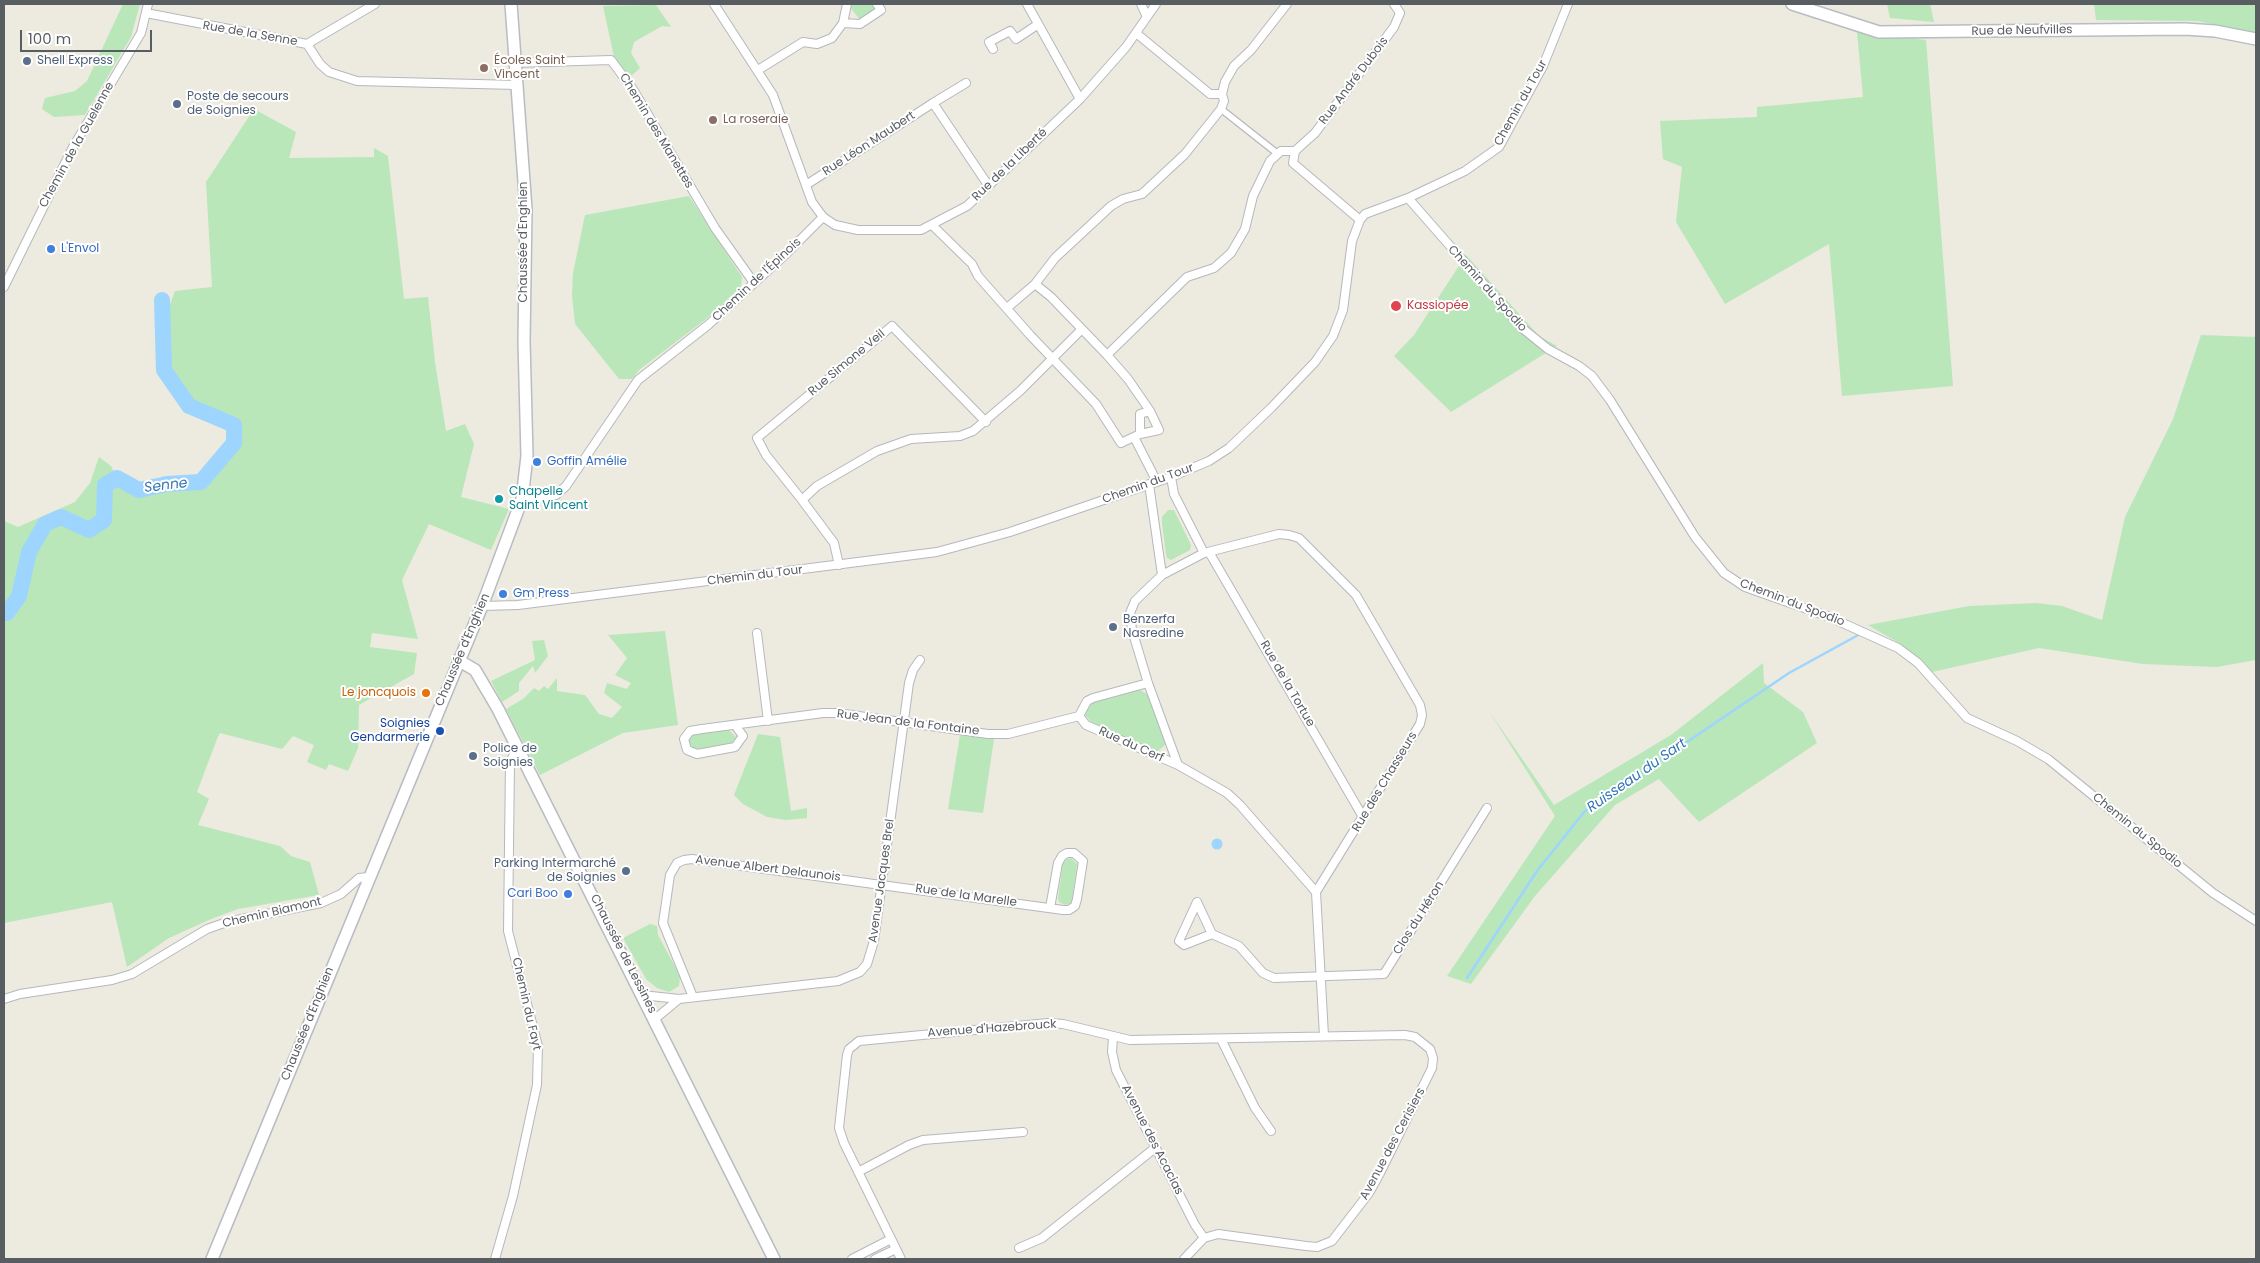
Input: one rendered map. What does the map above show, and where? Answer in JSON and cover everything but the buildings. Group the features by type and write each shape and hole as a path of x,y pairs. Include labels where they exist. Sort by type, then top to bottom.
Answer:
{"main road":[{"name":"Chaussée d'Enghien","path":"212,1259 368,877 482,606 522,499 527,456 524,341 526,209 510,4"},
{"name":"Rue de Neufvilles","path":"1792,4 1879,32 2185,29 2215,31 2256,39"},
{"name":"Chaussée de Lessines","path":"458,660 475,670 518,747 774,1259"}],"street":[{"name":"Chemin de la Guelenne","path":"4,286 74,147 141,33 148,4"},
{"name":"Rue de la Senne","path":"146,13 307,44 375,4"},
{"path":"714,4 773,95 812,202 823,217"},
{"path":"758,70 803,42 817,44 832,38 843,23 848,4"},
{"path":"843,23 860,24 881,10 877,4"},
{"path":"1029,4 1037,25 1080,99"},
{"path":"1141,4 1147,17"},
{"name":"Rue de la Liberté","path":"823,217 835,225 858,230 920,230 967,206 1080,99 1126,47 1156,4"},
{"path":"1008,308 1035,284 1055,258 1111,206 1123,198 1142,194 1185,154 1223,102 1225,82 1232,73 1234,66 1251,50 1287,4"},
{"name":"Rue André Dubois","path":"1296,152 1315,133 1394,27 1400,13 1394,4"},
{"name":"Chemin du Tour","path":"482,606 518,605 937,552 969,544 1171,477 1209,461 1229,448 1265,414 1315,362 1332,336 1343,310 1352,241 1360,220 1374,209 1408,198 1465,171 1499,147 1543,66 1568,4"},
{"path":"993,49 989,42 1010,31 1016,39 1037,25"},
{"path":"1136,33 1210,94 1223,102 1278,154"},
{"path":"307,44 320,64 340,77 358,81 516,85"},
{"name":"Chemin des Manettes","path":"514,63 611,60 634,92 715,228 754,283"},
{"name":"Rue Léon Maubert","path":"806,186 966,83"},
{"path":"933,103 988,185"},
{"path":"1107,355 1188,277 1214,268 1231,253 1245,229 1253,196 1270,161 1282,151 1296,152 1294,163 1360,220"},
{"name":"Chemin du Spodio","path":"1408,198 1526,332 1548,349 1580,366 1592,376 1610,400 1695,537 1730,578 1745,587 1868,633 1898,648 1918,663 1967,718 2017,741 2048,759 2214,892 2256,921"},
{"name":"Chemin de l'Épinois","path":"522,499 546,498 561,491 638,380 708,325 823,217"},
{"path":"932,225 972,264 978,276 1096,404 1121,443 1159,430 1150,411 1128,379 1082,329 1035,284"},
{"name":"Rue Simone Veil","path":"802,500 766,455 758,438 892,326 986,422"},
{"path":"839,565 834,543 802,500 817,486 877,451 912,439 960,436 973,431 986,422 1082,329"},
{"path":"1150,411 1140,414 1137,436 1153,483 1162,574 1206,552"},
{"name":"Rue de la Tortue","path":"1171,477 1174,494 1206,552 1363,817"},
{"name":"Rue des Chasseurs","path":"1206,552 1279,534 1298,538 1356,595 1420,705 1422,715 1420,724 1316,892"},
{"name":"Rue du Cerf","path":"1162,574 1135,601 1130,613 1132,630 1148,683 1178,765"},
{"path":"757,633 768,721"},
{"name":"Avenue Jacques Brel","path":"642,995 679,999 838,981 860,972 867,964 872,952 909,684 913,670 920,660"},
{"path":"1079,716 1086,701 1148,683"},
{"name":"Rue Jean de la Fontaine","path":"735,725 743,736 735,747 697,754 688,750 684,739 690,731 735,725 837,713 988,734 1008,734 1079,716"},
{"name":"Rue du Cerf","path":"1079,716 1086,725 1178,765 1212,784 1240,805 1316,892"},
{"name":"Chemin du Fayt","path":"495,1259 513,1196 537,1085 538,1046 508,931 510,762 518,747"},
{"name":"Clos du Héron","path":"1321,976 1384,974 1487,808"},
{"name":"Rue de la Marelle","path":"881,884 1050,908 1069,910 1075,906 1083,861 1074,853 1067,853 1062,856 1058,863 1050,908"},
{"name":"Avenue Albert Delaunois","path":"693,997 663,923 670,875 677,863 692,859 881,884"},
{"name":"Chemin Biamont","path":"4,999 20,994 112,980 132,974 207,929 227,922 321,903 341,894 359,878 368,877"},
{"path":"1316,892 1324,1036"},
{"path":"1212,934 1184,944 1179,941 1197,902 1212,934 1239,946 1268,977 1321,976"},
{"path":"655,1019 679,999"},
{"name":"Avenue d'Hazebrouck","path":"858,1172 839,1128 847,1055 853,1045 864,1039 1048,1024 1063,1024 1113,1037 1147,1040 1324,1036"},
{"name":"Avenue des Cerisiers","path":"1204,1238 1218,1234 1306,1246 1324,1245 1339,1234 1369,1193 1432,1068 1433,1058 1430,1049 1415,1037 1324,1036"},
{"name":"Avenue des Acacias","path":"1113,1037 1112,1052 1116,1070 1155,1148 1204,1238"},
{"path":"1221,1039 1255,1108 1271,1131"},
{"path":"901,1259 858,1172 917,1142 1023,1132"},
{"path":"1019,1248 1042,1238 1155,1148"},
{"path":"1184,1259 1204,1238"},
{"path":"852,1259 891,1239"},
{"path":"874,1259 896,1249"}],"green space":[{"path":"123,4 140,4 131,37 85,115 54,117 42,109 45,98 75,91 87,81"},
{"path":"854,4 872,4 876,10 860,20 850,7"},
{"path":"1887,4 1930,4 1934,22 1890,18"},
{"path":"2094,4 2256,4 2256,33 2197,21 2096,20"},
{"path":"656,5 671,27 662,26 634,42 631,53 640,68 628,79 614,57 603,6"},
{"path":"1857,32 1926,40 1953,386 1842,396 1829,244 1725,304 1676,222 1682,167 1663,159 1660,121 1757,117 1757,107 1863,97"},
{"path":"254,109 296,132 289,158 374,157 374,148 388,156 404,299 428,297 435,362 446,431 465,424 474,444 461,497 509,509 491,550 429,524 402,580 418,639 372,633 370,647 417,653 414,674 359,705 358,748 348,771 329,764 326,770 307,762 314,745 293,736 282,749 220,733 217,739 197,792 209,799 198,825 280,846 291,856 310,862 319,895 238,909 211,919 169,938 127,967 112,902 4,923 4,521 18,527 75,502 90,483 99,457 111,466 117,478 139,490 201,482 234,443 234,425 189,406 164,370 162,326 175,291 212,287 206,182"},
{"path":"689,196 742,277 741,287 706,319 639,370 632,379 619,379 575,324 572,296 573,273 585,215"},
{"path":"1466,255 1539,336 1557,346 1451,412 1394,356 1414,335"},
{"path":"2201,335 2256,337 2256,660 2217,667 2143,664 2039,648 1932,672 1899,643 1868,625 1969,606 2036,603 2062,606 2102,620 2125,517 2173,419"},
{"path":"1168,510 1174,510 1191,545 1190,550 1171,560 1167,558 1166,554 1162,523 1162,517"},
{"path":"665,631 678,725 623,733 540,775 506,709 523,699 534,688 539,691 544,686 548,689 557,678 557,691 585,695 599,714 612,718 622,707 604,693 607,683 627,689 631,683 615,675 627,658 608,635"},
{"path":"544,640 548,656 535,673 533,666 519,683 519,691 502,702 491,681 535,660 532,641"},
{"path":"1763,663 1764,683 1803,712 1817,743 1699,822 1659,779 1615,805 1535,896 1471,984 1447,976 1555,816 1489,711 1554,805 1671,735"},
{"path":"1138,689 1147,694 1165,737 1166,744 1157,752 1092,723 1085,715 1090,703"},
{"path":"729,730 736,737 730,745 695,749 688,743 691,735 694,734"},
{"path":"758,734 780,737 791,811 807,808 807,818 786,820 767,817 743,804 734,795"},
{"path":"960,735 994,739 983,813 948,809"},
{"path":"1071,858 1077,864 1072,900 1071,903 1065,905 1059,902 1058,898 1063,863"},
{"path":"650,924 657,926 658,935 680,976 679,986 669,992 657,988 646,979 623,938"}],"water":[{"path":"1215,839 1219,839 1222,844 1221,848 1215,849 1212,846 1212,842"}],"waterway":[{"name":"Senne","path":"4,613 7,613 19,596 29,552 45,524 61,517 89,530 104,520 105,485 117,478 139,490 167,484 201,482 234,443 234,425 189,406 164,370 162,300"},
{"name":"Ruisseau du Sart","path":"1467,978 1537,871 1585,811 1789,673 1860,634"}],"place":[{"name":"Shell Express","path":"27,61"},
{"name":"Écoles Saint Vincent","path":"484,68"},
{"name":"Poste de secours de Soignies","path":"177,104"},
{"name":"La roseraie","path":"713,120"},
{"name":"L'Envol","path":"51,249"},
{"name":"Kassiopée","path":"1396,306"},
{"name":"Goffin Amélie","path":"537,462"},
{"name":"Chapelle Saint Vincent","path":"499,499"},
{"name":"Gm Press","path":"503,594"},
{"name":"Benzerfa Nasredine","path":"1113,627"},
{"name":"Le joncquois","path":"426,693"},
{"name":"Soignies Gendarmerie","path":"440,731"},
{"name":"Police de Soignies","path":"473,756"},
{"name":"Parking Intermarché de Soignies","path":"626,871"},
{"name":"Cari Boo","path":"568,894"}]}
